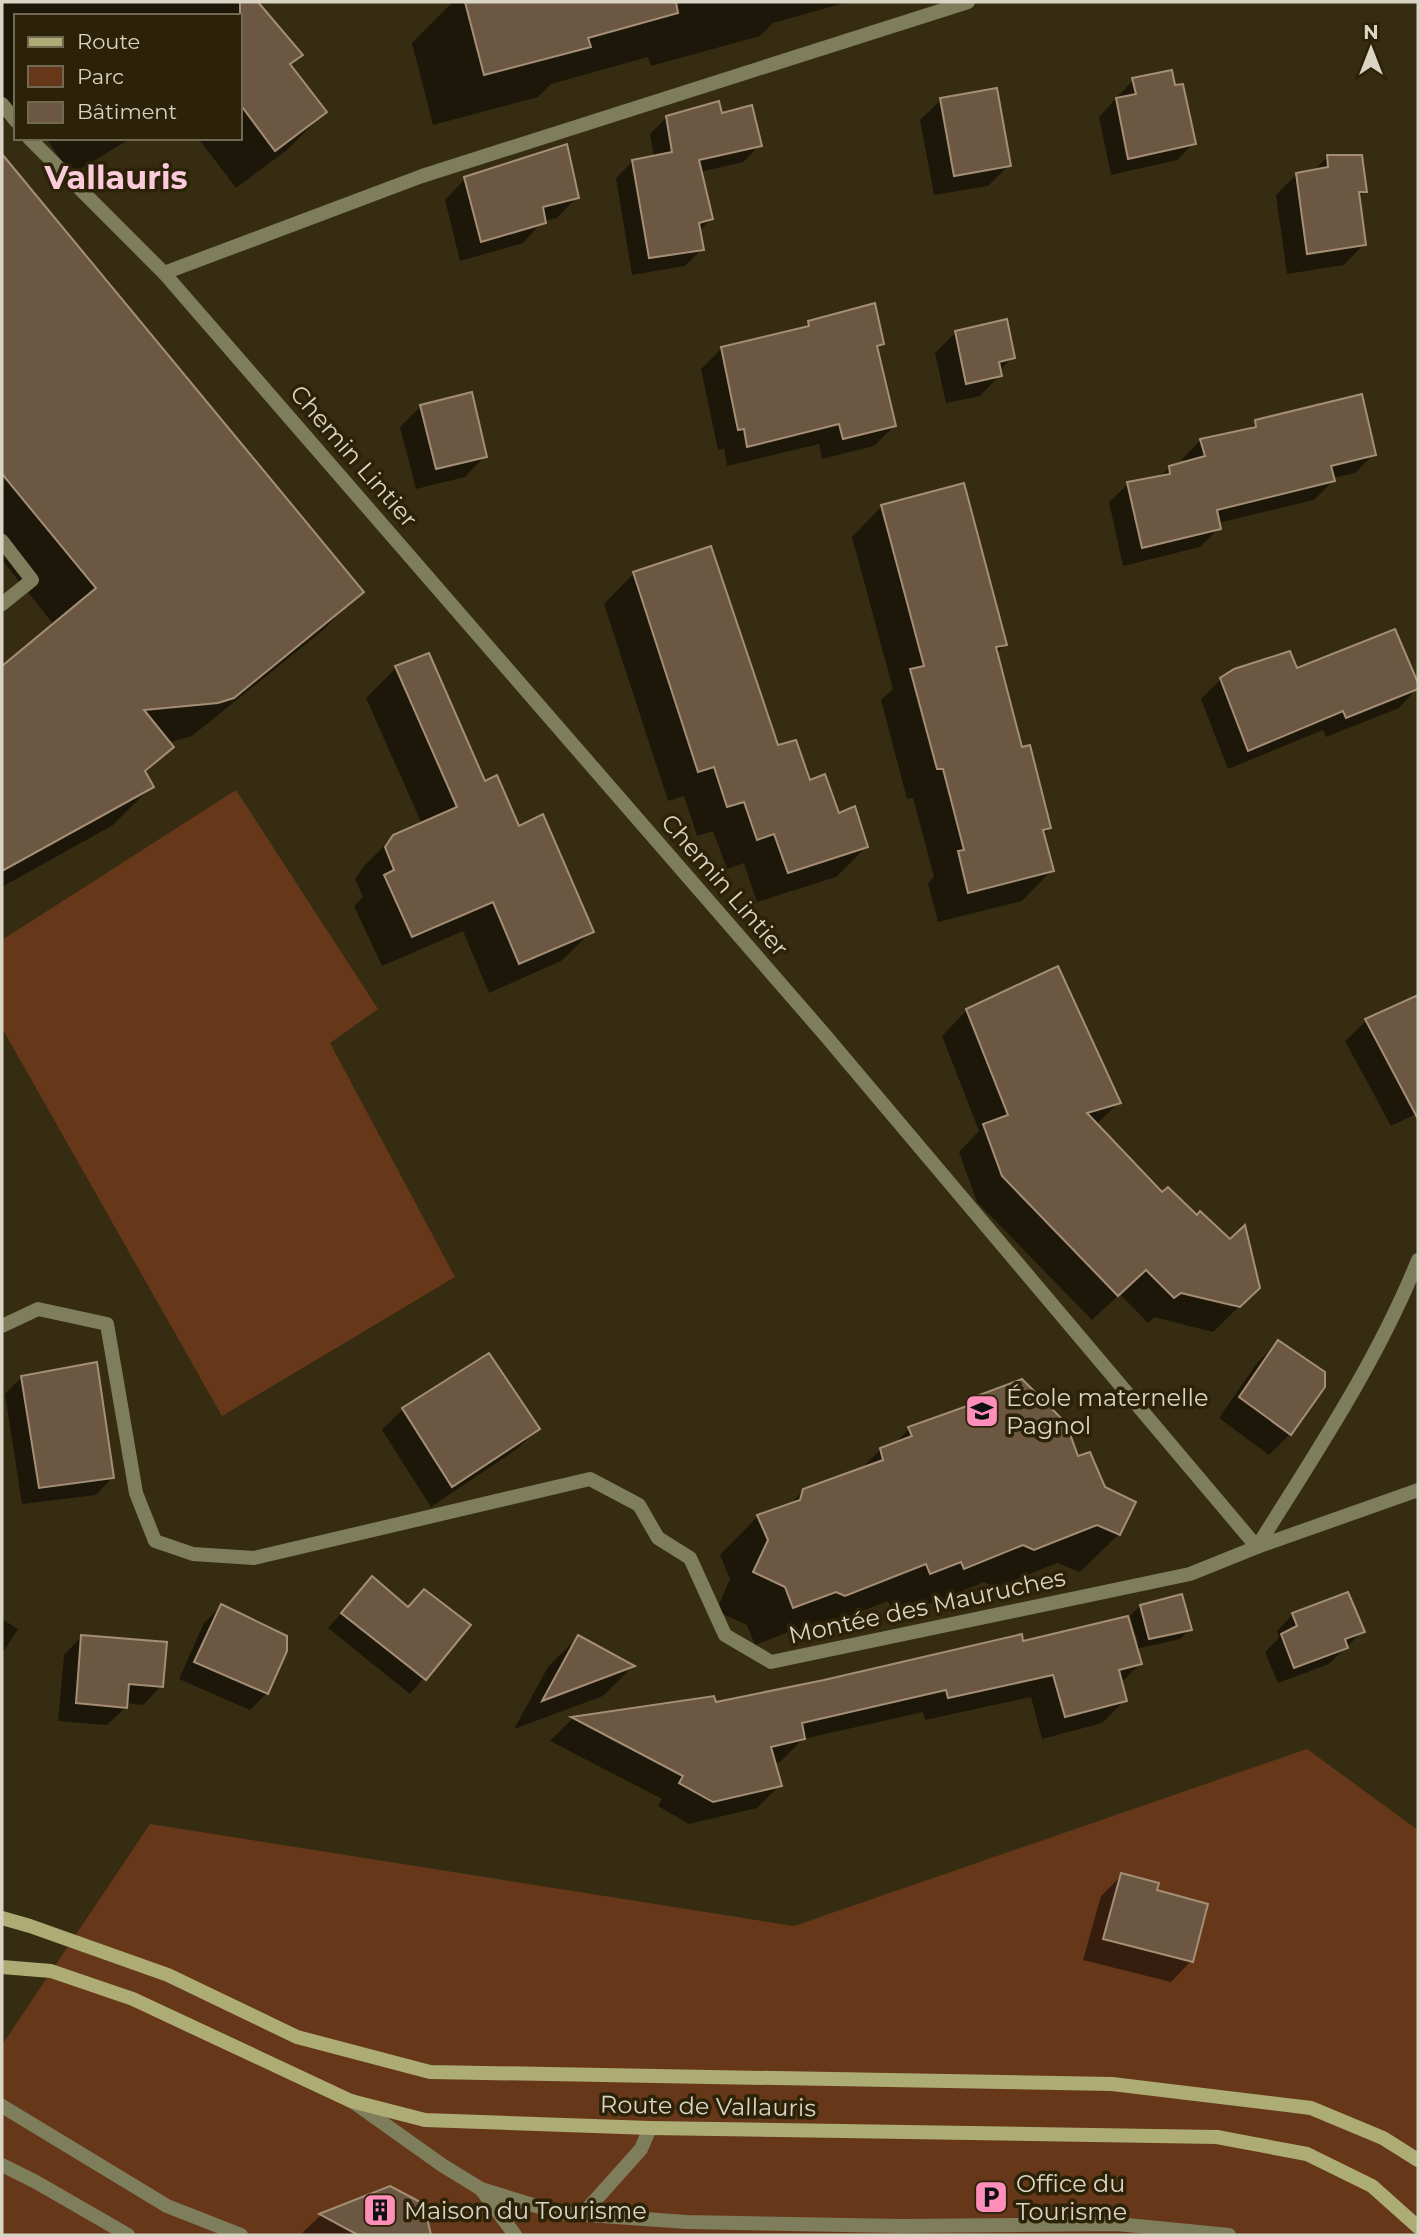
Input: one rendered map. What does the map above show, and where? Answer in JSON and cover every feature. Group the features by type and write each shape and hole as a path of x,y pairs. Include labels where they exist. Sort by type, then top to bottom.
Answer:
{"main road":[{"name":"Route de Vallauris","path":"2,1918 168,1975 297,2037 430,2072 1112,2084 1311,2108 1383,2138 1418,2160"},
{"name":"Route de Vallauris","path":"2,1967 51,1972 133,1999 351,2101 425,2120 650,2128 1217,2137 1307,2154 1372,2186 1418,2227"}],"street":[{"path":"164,273 422,176 968,2"},
{"path":"2,104 14,119"},
{"name":"Chemin Lintier","path":"31,140 164,273 825,1035 1257,1547"},
{"path":"2,541 32,580 2,604"},
{"path":"1257,1547 1339,1416 1402,1299 1418,1260"},
{"name":"Montée des Mauruches","path":"2,1326 38,1309 107,1324 136,1493 155,1541 193,1554 254,1558 590,1479 639,1505 658,1538 690,1558 725,1634 771,1662 1190,1574 1257,1547"},
{"path":"1257,1547 1418,1490"},
{"path":"351,2101 481,2189 559,2213 687,2222 874,2225 1117,2224 1229,2235"},
{"path":"2,2106 167,2206 242,2235"},
{"path":"582,2215 640,2149 650,2128"},
{"path":"2,2165 128,2235"},
{"path":"481,2189 515,2235"}],"green space":[{"path":"236,790 378,1009 330,1043 455,1277 222,1416 2,1028 2,940"},
{"path":"1307,1749 1418,1830 1418,2235 2,2235 2,2045 150,1824 794,1926"}],"building":[{"path":"240,2 258,2 303,55 290,64 327,112 275,151 242,107"},
{"path":"465,2 676,2 678,13 588,38 591,47 484,75"},
{"path":"1172,70 1175,85 1183,84 1196,144 1128,159 1116,98 1136,94 1132,78"},
{"path":"997,88 1011,166 954,176 940,98"},
{"path":"719,101 722,113 752,105 762,146 699,160 713,219 699,223 704,250 649,258 632,160 672,152 666,116"},
{"path":"567,144 579,198 543,207 546,223 481,242 464,177"},
{"path":"2,154 364,592 234,698 218,703 144,710 174,747 145,771 154,787 2,871 2,666 96,588 2,474"},
{"path":"1327,155 1362,155 1367,192 1359,192 1366,245 1307,254 1296,173 1328,167"},
{"path":"875,303 884,344 877,346 896,426 843,439 839,424 747,447 744,429 738,430 721,347 809,326 808,321"},
{"path":"1007,319 1015,358 999,362 1002,376 966,384 955,331"},
{"path":"472,392 487,457 436,469 420,405"},
{"path":"1362,394 1376,455 1331,466 1335,481 1217,510 1221,529 1142,548 1127,482 1170,474 1169,466 1205,456 1200,439 1256,427 1255,420"},
{"path":"964,483 1007,645 996,647 1022,747 1030,745 1051,828 1043,830 1054,871 968,893 958,851 964,850 943,769 937,769 910,669 924,666 881,505"},
{"path":"711,546 778,745 796,740 810,780 825,774 839,813 855,806 868,847 788,873 774,834 757,840 744,802 727,807 714,767 698,772 633,572"},
{"path":"1395,629 1418,683 1418,689 1346,718 1343,711 1248,751 1220,678 1234,669 1290,651 1297,668"},
{"path":"429,653 485,781 497,775 519,826 543,814 594,932 519,964 493,902 412,937 384,875 394,870 385,847 393,835 457,807 395,666"},
{"path":"1058,966 1121,1103 1087,1113 1162,1192 1168,1187 1197,1215 1200,1211 1230,1239 1245,1225 1260,1288 1240,1307 1181,1293 1174,1298 1146,1270 1118,1296 1002,1176 983,1124 1008,1115 966,1009"},
{"path":"1418,995 1418,1119 1365,1019"},
{"path":"1278,1340 1325,1372 1325,1387 1291,1435 1239,1397"},
{"path":"489,1353 540,1429 452,1487 402,1408"},
{"path":"97,1362 114,1478 39,1488 21,1376"},
{"path":"1022,1379 1066,1423 1078,1456 1090,1452 1105,1487 1136,1502 1120,1535 1097,1525 1034,1550 1023,1545 964,1569 961,1562 930,1574 926,1564 845,1596 836,1592 793,1608 785,1587 753,1572 768,1540 757,1515 800,1500 803,1489 883,1460 880,1448 912,1436 908,1427 970,1405 974,1397"},
{"path":"372,1576 408,1607 424,1589 471,1625 426,1680 341,1613"},
{"path":"1348,1592 1365,1632 1345,1639 1348,1648 1294,1668 1281,1634 1297,1626 1292,1613"},
{"path":"1182,1594 1192,1630 1149,1639 1140,1605"},
{"path":"221,1604 287,1636 287,1651 268,1694 194,1662"},
{"path":"1128,1616 1142,1664 1119,1670 1127,1701 1065,1717 1053,1675 948,1698 946,1690 802,1723 805,1739 771,1747 782,1786 713,1802 679,1783 683,1776 571,1717 714,1696 716,1702 1022,1634 1023,1641"},
{"path":"81,1635 167,1642 163,1687 129,1684 127,1708 76,1703"},
{"path":"578,1635 635,1666 542,1701"},
{"path":"1121,1873 1159,1883 1157,1890 1208,1904 1193,1962 1103,1939"},
{"name":"Maison du Tourisme","path":"390,2186 424,2204 431,2235 358,2235 319,2214"}],"place":[{"name":"École maternelle Pagnol","path":"982,1411"},
{"name":"Office du Tourisme","path":"991,2197"},
{"name":"Maison du Tourisme","path":"380,2210"}],"district":[{"name":"Vallauris","path":"116,177"}]}
